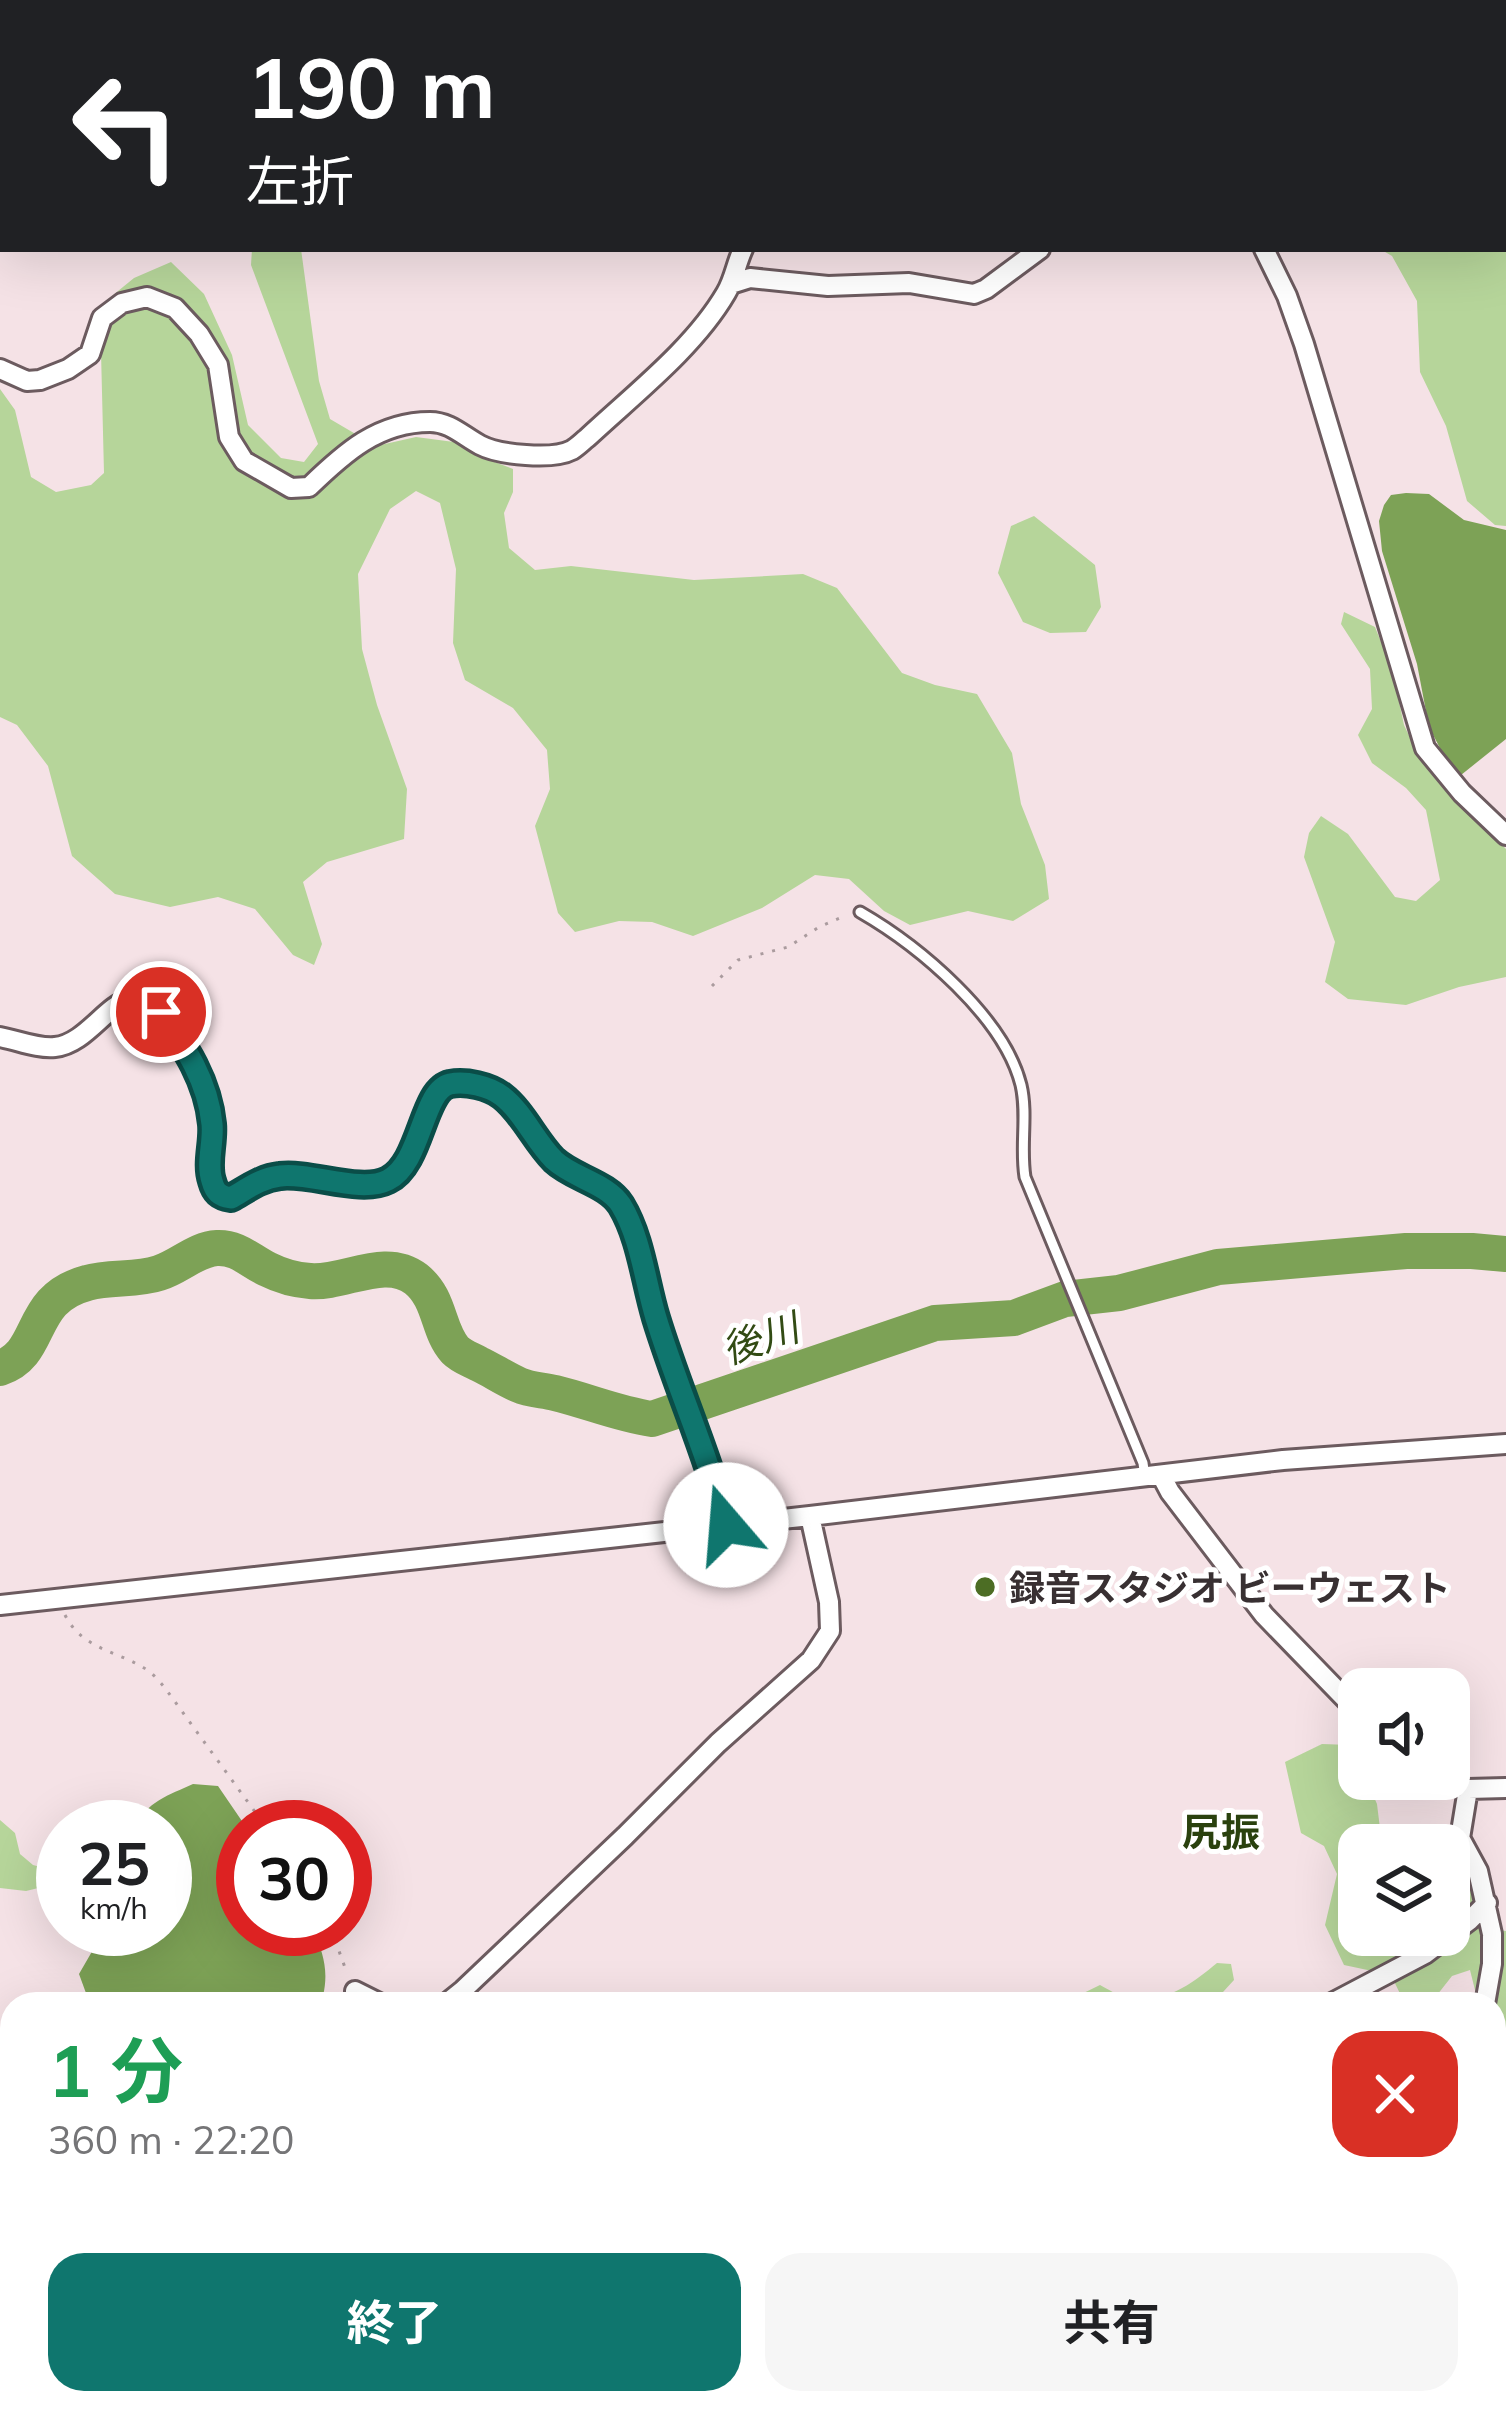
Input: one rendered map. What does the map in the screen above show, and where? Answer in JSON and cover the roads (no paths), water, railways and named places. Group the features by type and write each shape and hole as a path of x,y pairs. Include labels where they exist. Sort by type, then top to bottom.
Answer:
{"street":[{"path":"0,369 27,381 68,369 90,354 102,318 122,303 147,297 176,308 218,365 229,437 244,461 291,488 309,487 338,458 378,431 433,422 499,453 554,455 570,451 696,334 731,284 741,252"},
{"path":"731,284 750,278 828,286 910,283 974,294 1036,252"},
{"path":"1265,252 1304,344 1424,748 1506,836"},
{"path":"0,1036 54,1047 75,1041 120,1001 147,1001 161,1012 187,1050 204,1086 212,1124 213,1186 221,1196 231,1198 263,1179 284,1175 386,1182 412,1154 436,1091 448,1084 470,1084 504,1098 556,1162 609,1192 620,1204 726,1525"},
{"path":"1,1600 58,1599 1283,1460 1506,1444"},
{"path":"1153,1476 1264,1615 1338,1691"},
{"path":"475,1992 718,1742 811,1660 830,1631 829,1602 810,1516"},
{"path":"1470,1789 1506,1787"},
{"path":"1466,1800 1460,1838 1478,1870 1492,1934 1488,1992"},
{"path":"1353,1992 1425,1954 1487,1903"}],"lane":[{"path":"860,913 954,981 1009,1056 1022,1098 1025,1177 1142,1463 1153,1476"}],"waterway":[{"name":"後川","path":"0,1368 24,1351 45,1313 68,1291 96,1281 159,1273 217,1248 293,1279 323,1281 378,1270 404,1272 424,1287 449,1342 463,1356 523,1387 652,1419 935,1323 1014,1318 1065,1299 1119,1293 1218,1267 1406,1251 1506,1254"}],"place":[{"name":"録音スタジオ ビーウェスト","path":"985,1587"}],"district":[{"name":"尻振","path":"1221,1831"}]}
